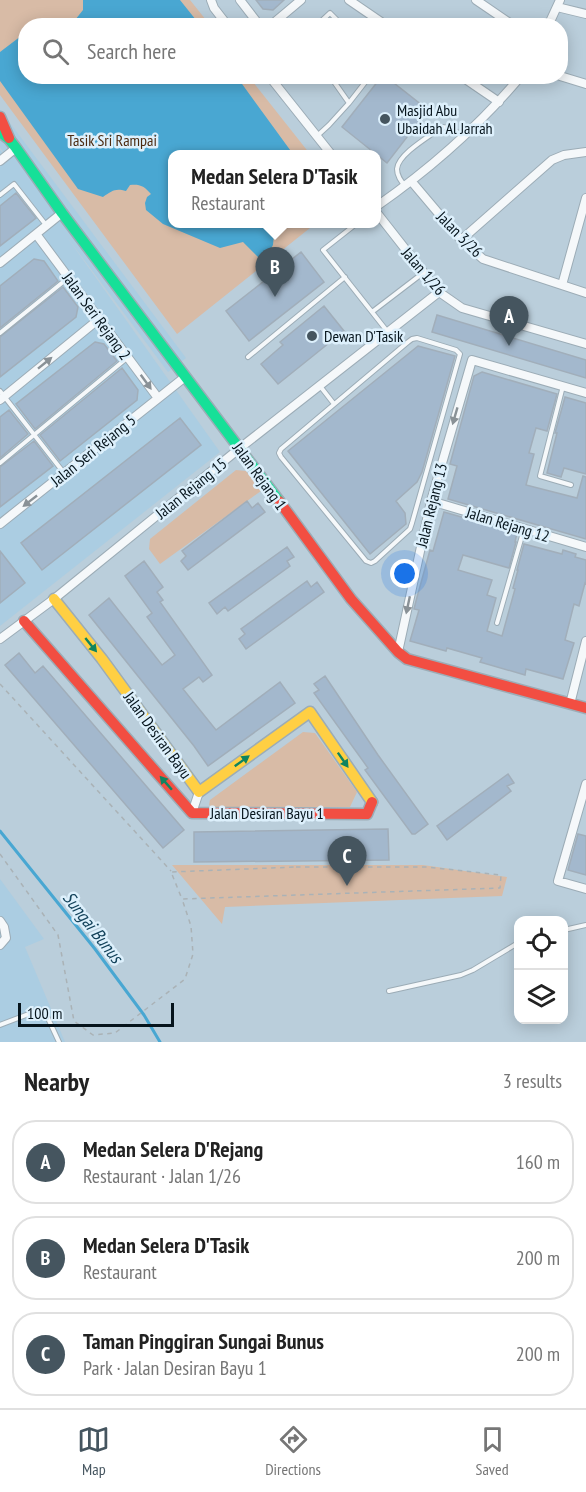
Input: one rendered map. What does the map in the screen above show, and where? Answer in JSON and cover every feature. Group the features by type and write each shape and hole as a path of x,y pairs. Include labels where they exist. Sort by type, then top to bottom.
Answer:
{"street":[{"path":"202,0 213,4 223,18"},
{"path":"240,0 254,18"},
{"path":"280,18 301,0"},
{"path":"349,0 375,18"},
{"path":"476,0 502,18"},
{"path":"552,18 558,4 586,14"},
{"path":"568,78 586,84"},
{"path":"275,84 328,150"},
{"path":"473,84 499,102"},
{"path":"381,203 408,184 463,137 514,84"},
{"name":"Jalan Rejang 1","path":"0,117 8,139 62,213 351,598 399,652 407,659 570,704 585,705"},
{"path":"0,161 8,139"},
{"path":"461,240 552,160 564,155 586,152"},
{"name":"Jalan 3/26","path":"408,184 461,240 483,259 586,292"},
{"path":"562,285 584,214 586,198"},
{"path":"0,263 62,213"},
{"name":"Jalan 1/26","path":"381,218 439,292 462,308 586,344"},
{"name":"Jalan Seri Rejang 2","path":"36,234 158,398"},
{"name":"Jalan Rejang 15","path":"0,639 54,599 240,448 439,292"},
{"path":"1,396 99,319"},
{"name":"Jalan Rejang 13","path":"399,652 431,501 472,360 563,386"},
{"name":"Jalan Seri Rejang 5","path":"0,524 185,376"},
{"path":"563,386 586,393"},
{"name":"Jalan Rejang 12","path":"431,501 586,547"},
{"name":"Jalan Desiran Bayu","path":"54,599 102,659 199,792 310,712"},
{"name":"Jalan Desiran Bayu 1","path":"24,621 192,813 367,814 372,801 310,712"},
{"path":"570,704 586,641"},
{"path":"586,784 558,880 586,889"},
{"path":"192,813 199,792"},
{"path":"0,921 6,938 0,945"}],"lane":[{"path":"335,84 349,103"},
{"path":"316,136 349,103 364,84"},
{"path":"408,184 398,176 397,166 401,158 442,127 455,130 463,137"},
{"path":"0,195 14,184 47,225"},
{"path":"351,228 323,250 388,332"},
{"path":"372,312 424,272"},
{"path":"248,357 345,277"},
{"path":"0,333 69,278"},
{"path":"417,338 456,350 460,354 410,529 371,563 366,561 279,453 281,448 334,404 412,339 417,338"},
{"path":"0,463 128,358"},
{"path":"319,386 334,404"},
{"path":"563,386 540,476 571,484"},
{"path":"1,396 64,473"},
{"path":"497,623 524,529"},
{"path":"568,929 586,925"},
{"path":"389,991 461,975 514,946"},
{"path":"0,1025 42,1010 59,1042"}],"path":[{"path":"0,684 171,872 191,926 193,954 185,979 115,1033 93,1035 74,1021 58,935 0,854"},
{"path":"171,872 296,867 415,867 501,875 500,888 182,899"}],"shaded area":[{"path":"4,115 186,358 168,372 64,233 220,452 0,626 0,150 8,159 0,147 0,118"},
{"path":"0,879 44,939 25,947 65,1042 0,1042"}],"green space":[{"name":"Tasik Sri Rampai","path":"0,0 190,0 204,18 18,18 18,84 255,84 307,150 168,150 168,228 310,228 177,334 0,95"},
{"path":"236,470 246,471 261,491 160,564 149,549 150,539"},
{"path":"303,732 315,733 357,792 350,807 212,807 209,805 210,800"},
{"path":"172,865 423,865 507,877 502,896 225,907 222,924"}],"water":[{"path":"83,0 180,0 194,18 77,18 83,10"},
{"path":"18,38 18,84 242,84 290,150 168,150 168,226 146,210 145,203 151,194 144,187 130,185 126,191 114,191 103,197 78,189 0,81 0,52"},
{"path":"172,228 277,228 273,245 264,257 258,257 243,242 220,248"}],"building":[{"path":"256,0 284,0 273,10 263,9"},
{"name":"Masjid Abu Ubaidah Al Jarrah","path":"376,84 395,84 428,110 387,163 381,158 381,150 371,150 342,127"},
{"path":"16,193 36,218 0,246 0,206"},
{"path":"301,252 324,282 249,341 226,311"},
{"path":"34,259 44,261 58,281 0,328 0,286"},
{"path":"63,287 78,307 76,317 0,377 0,337"},
{"name":"Dewan D'Tasik","path":"324,306 344,331 278,384 261,364 283,345 280,342"},
{"path":"437,315 586,360 586,378 432,332"},
{"path":"95,342 104,344 117,361 35,429 16,404"},
{"path":"418,346 455,356 422,472 417,482 396,501 405,513 406,524 370,554 288,451"},
{"path":"122,368 138,390 137,400 60,461 40,435"},
{"path":"482,372 557,394 547,431 536,428 529,453 534,454 526,485 577,498 583,476 586,477 586,539 448,499 457,466 450,464 474,376"},
{"path":"565,397 586,403 586,474 564,468 561,477 547,473"},
{"path":"9,410 28,434 0,458 0,417"},
{"path":"180,418 201,445 42,570 21,543"},
{"path":"34,441 53,466 0,507 0,467"},
{"path":"247,501 252,508 258,503 265,512 188,570 181,561 186,556 182,551"},
{"path":"444,512 517,533 509,568 463,555 458,570 492,580 487,595 496,598 487,631 502,636 524,544 562,554 563,550 586,560 586,584 579,606 574,604 565,640 574,643 563,679 526,669 525,675 480,662 482,658 410,641 419,610 414,609 416,601 430,550 433,551"},
{"path":"287,547 294,557 287,561 290,566 228,611 225,607 217,614 209,603"},
{"path":"0,551 25,583 0,603"},
{"path":"144,561 163,587 157,592 163,600 160,602 212,675 203,682 199,677 183,689 216,730 280,682 295,703 208,766 89,615 109,598 162,665 175,655 147,617 152,613 125,576"},
{"path":"307,581 311,587 317,582 324,592 246,649 239,639 245,634 241,629"},
{"path":"19,653 35,673 43,666 184,830 163,848 5,665"},
{"path":"325,676 428,824 415,834 412,834 365,770 368,768 314,693 319,690 314,684"},
{"path":"508,774 514,783 507,786 511,791 447,840 437,826"},
{"path":"388,829 389,860 194,862 194,832"},
{"path":"578,834 586,836 586,875 568,870"}],"waterway":[{"name":"Sungai Bunus","path":"0,831 95,949 144,1015 160,1042"}],"traffic: fast":[{"path":"0,132 16,148 62,213 279,501"}],"traffic: slow":[{"path":"54,599 102,659 199,792 310,712 372,802"}],"traffic: jam":[{"path":"0,117 9,138"},
{"path":"279,501 351,599 398,652 407,659 586,708"},
{"path":"24,621 192,813 367,814 372,802"}],"place":[{"name":"Masjid Abu Ubaidah Al Jarrah","path":"385,119"},
{"name":"Medan Selera D'Tasik","path":"275,297"},
{"name":"Dewan D'Tasik","path":"312,336"},
{"name":"Medan Selera D'Rejang","path":"509,346"},
{"name":"Taman Pinggiran Sungai Bunus","path":"347,886"}]}
